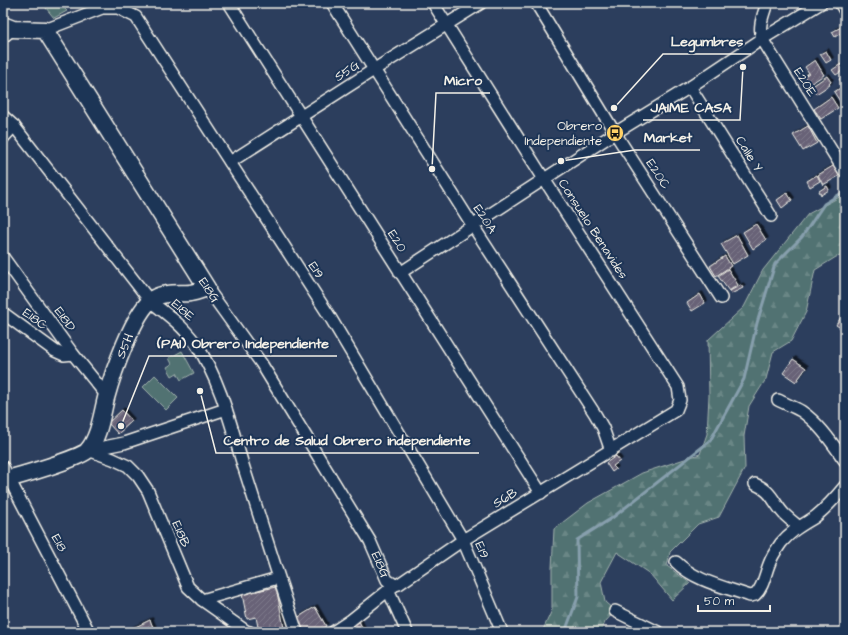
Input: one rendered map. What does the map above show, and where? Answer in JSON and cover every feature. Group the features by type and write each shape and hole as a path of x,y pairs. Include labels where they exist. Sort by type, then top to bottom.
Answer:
{"street":[{"name":"E20","path":"229,3 541,493"},
{"name":"E20A","path":"332,3 473,226 595,414 603,428 611,451"},
{"name":"Consuelo Benavides","path":"434,3 544,179 678,387"},
{"name":"S5G","path":"230,162 481,3"},
{"name":"E20C","path":"536,3 615,133 721,298"},
{"path":"762,39 760,31 761,22 767,3"},
{"path":"400,273 615,133 821,3"},
{"path":"840,3 845,11"},
{"name":"E19","path":"46,30 102,8 118,8 136,17 330,317 463,540 502,632"},
{"path":"6,30 46,30"},
{"name":"E18G","path":"46,30 207,288 261,363 370,541 391,588 407,632"},
{"name":"E20E","path":"762,39 845,172"},
{"name":"Calle Y","path":"690,87 771,216"},
{"name":"E18E","path":"3,116 14,126 150,301 180,325 196,345 208,365 226,409 278,578 297,632"},
{"path":"3,138 14,126"},
{"name":"E18D","path":"3,257 73,354 107,396"},
{"path":"150,301 160,295 191,292 207,288"},
{"name":"S5H","path":"88,450 100,424 107,396 125,346 137,320 150,301"},
{"name":"E18C","path":"3,313 55,351 64,355 73,354"},
{"name":"S6B","path":"333,632 351,620 391,588 463,540 676,410 680,400 678,387"},
{"path":"778,400 801,411 813,421 845,461"},
{"path":"5,475 72,459 88,450 124,443 226,409"},
{"name":"E18B","path":"88,450 128,466 138,476 148,491 188,587 202,600 250,632"},
{"name":"E18","path":"5,475 89,632"},
{"path":"755,484 769,493 784,514 798,526"},
{"path":"676,562 689,574 750,596 755,595 759,591 770,560 780,545 798,526 826,508 845,486"},
{"path":"202,600 278,578"},
{"path":"614,611 658,632"}],"green space":[{"path":"42,3 59,3 67,11 54,18"},
{"path":"845,194 845,255 836,257 815,270 806,312 791,341 773,352 766,379 749,406 744,436 745,468 719,517 698,524 670,552 667,566 690,583 672,600 650,574 617,552 601,582 605,602 615,611 605,622 601,632 542,632 552,610 554,529 588,503 642,473 700,454 707,434 709,396 708,340 744,307 763,270 808,214"},
{"path":"182,351 194,373 181,380 177,373 172,376 167,367 172,364 169,358"},
{"path":"155,375 178,398 166,410 143,387"}],"building":[{"path":"845,25 845,30 835,37 832,32"},
{"path":"826,51 831,60 826,63 820,54"},
{"path":"815,60 824,75 810,84 804,76 809,73 805,67"},
{"path":"841,64 845,69 836,75 832,70"},
{"path":"845,75 845,88 839,79"},
{"path":"827,76 831,82 829,84 830,85 816,94 811,87"},
{"path":"842,87 845,92 845,105 843,106 834,92"},
{"path":"831,97 838,108 821,119 814,109"},
{"path":"808,126 817,143 803,151 793,135"},
{"path":"833,166 839,176 823,185 818,175"},
{"path":"817,175 820,181 810,187 807,181"},
{"path":"827,186 829,190 821,195 819,191"},
{"path":"787,193 792,200 782,208 777,200"},
{"path":"756,224 766,240 753,249 743,232"},
{"path":"737,235 748,255 733,264 721,244"},
{"path":"725,256 731,266 716,276 710,266"},
{"path":"728,269 738,285 729,291 718,276"},
{"path":"741,285 743,288 731,294 730,291"},
{"path":"700,294 705,303 692,311 687,303"},
{"path":"841,317 844,319 845,318 845,331 836,325"},
{"path":"793,359 806,368 796,382 783,373"},
{"path":"122,410 132,421 118,434 108,423"},
{"path":"616,456 620,461 613,466 616,469 612,472 606,463"},
{"path":"276,587 284,628 259,632 256,617 247,619 242,594"},
{"path":"315,607 326,626 317,632 305,632 297,618"},
{"path":"150,620 155,632 125,632"},
{"path":"359,621 364,632 352,632 351,630 355,628 353,624"}],"waterway":[{"path":"565,632 578,597 577,540 612,518 710,441 744,379 757,323 775,264 802,237 824,204 845,191"}],"place":[{"name":"JAIME CASA","path":"743,67"},
{"name":"Legumbres","path":"614,108"},
{"name":"Obrero Independiente","path":"615,133"},
{"name":"Market","path":"561,161"},
{"name":"Micro","path":"432,169"},
{"name":"Centro de Salud Obrero independiente","path":"200,391"},
{"name":"(PAI) Obrero Independiente","path":"121,426"}]}
